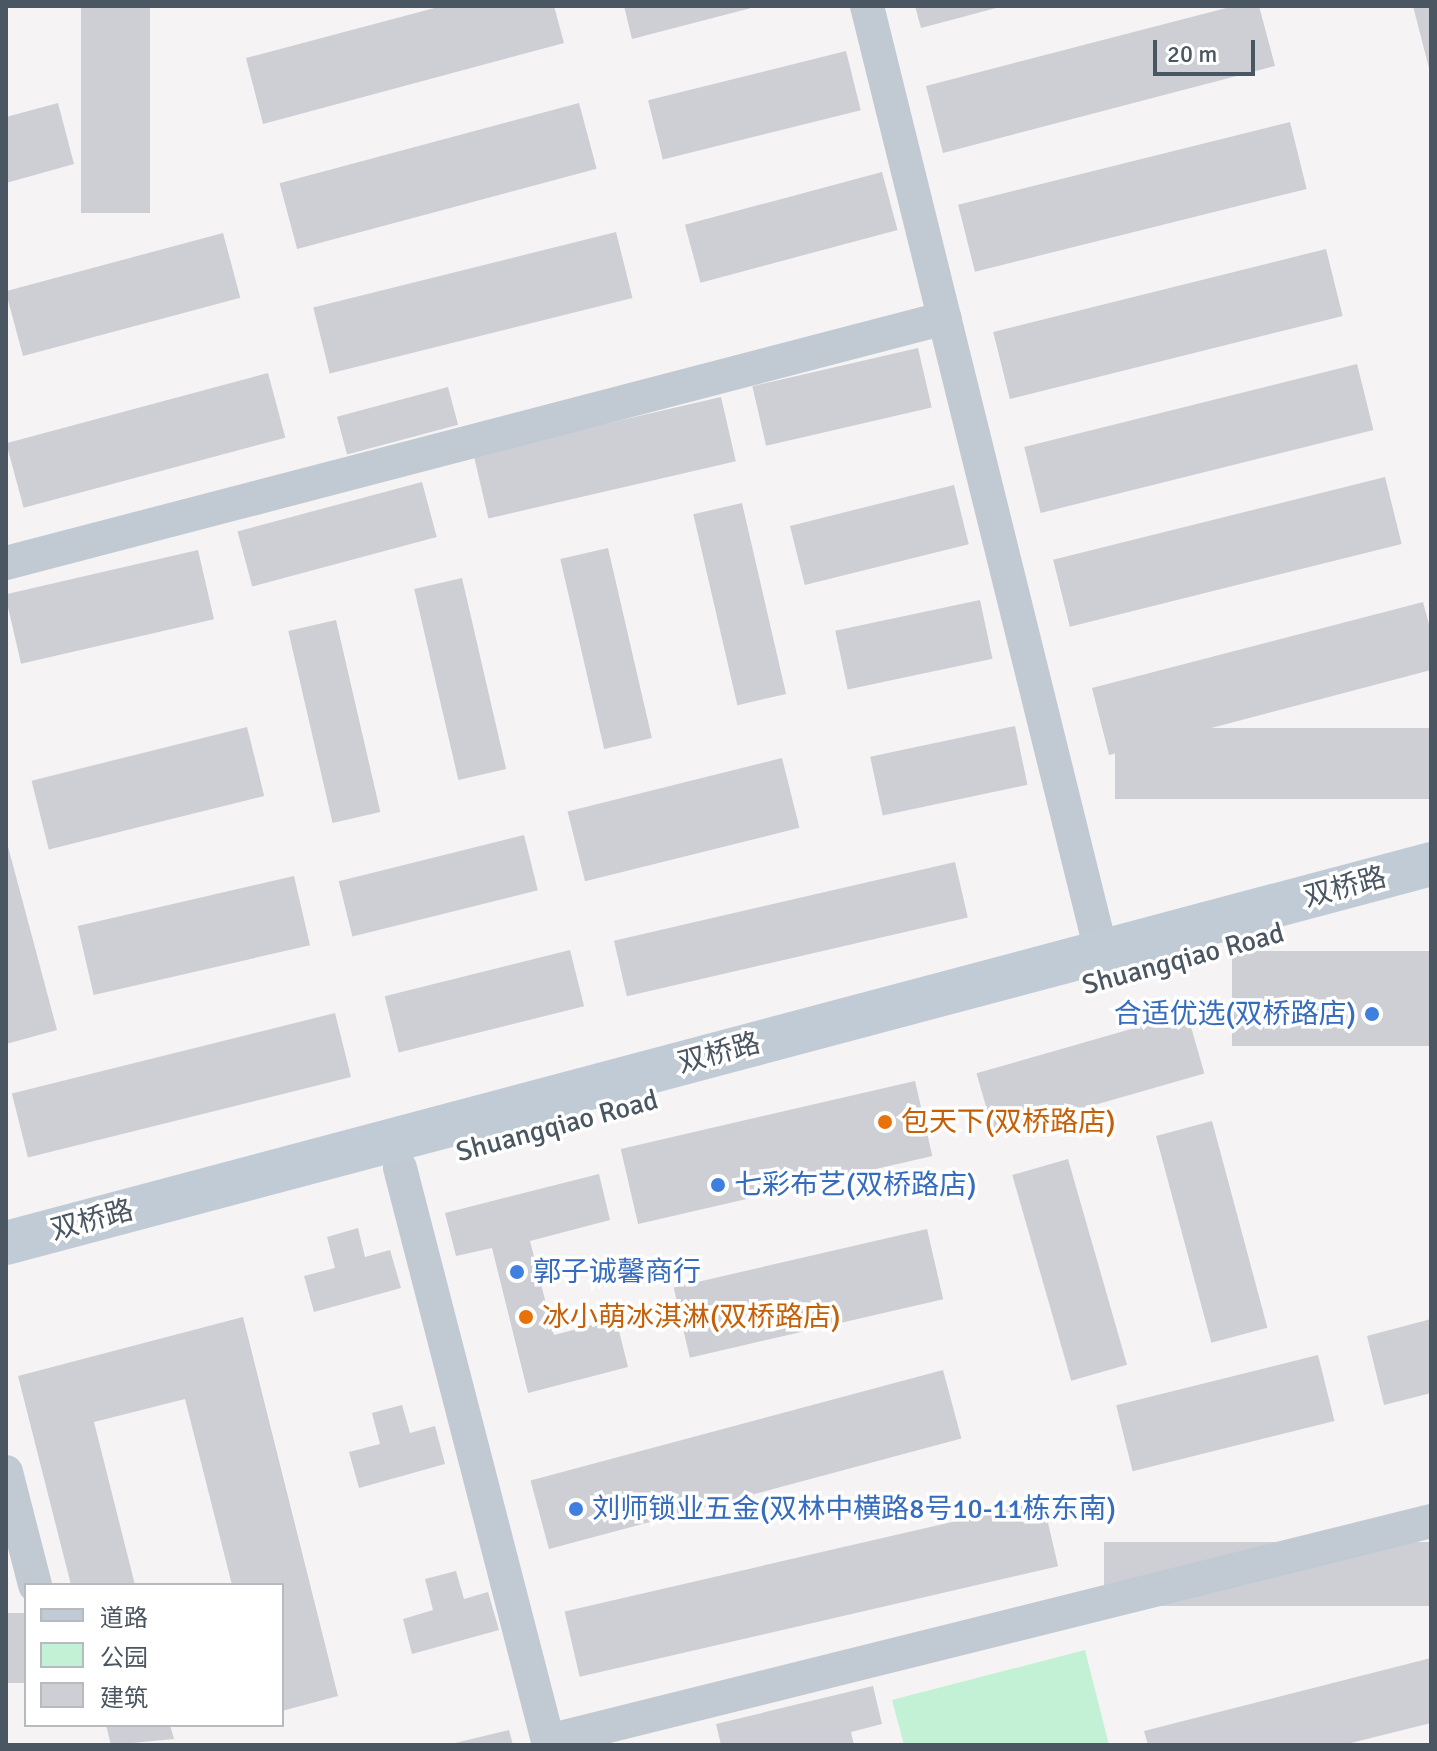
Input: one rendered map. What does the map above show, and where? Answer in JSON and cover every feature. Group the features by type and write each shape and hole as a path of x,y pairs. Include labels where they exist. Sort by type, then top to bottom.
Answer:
{"main road":[{"name":"双桥路","path":"6,1243 1431,864"},
{"name":"Shuangqiao Road","path":"6,1268 400,1168 1431,892"}],"street":[{"path":"867,6 1101,951"},
{"path":"6,563 945,318"},
{"path":"400,1168 548,1743 1431,1521"},
{"path":"6,1472 34,1583"}],"green space":[{"path":"1085,1650 1109,1745 904,1745 892,1700"}],"building":[{"path":"81,6 150,6 150,213 81,213"},
{"path":"442,6 554,6 564,43 263,124 246,58"},
{"path":"624,6 755,6 755,7 632,39"},
{"path":"915,6 1000,6 1000,7 921,28"},
{"path":"1234,6 1259,6 1275,66 943,153 926,86"},
{"path":"1413,6 1431,6 1431,72 1430,72"},
{"path":"846,51 861,110 663,160 648,100"},
{"path":"58,103 74,164 6,183 6,117"},
{"path":"579,103 597,169 297,249 280,183"},
{"path":"1290,122 1307,189 975,272 958,205"},
{"path":"882,172 898,230 700,283 685,225"},
{"path":"616,232 632,298 330,373 313,307"},
{"path":"223,233 240,298 23,356 6,291"},
{"path":"1326,249 1343,316 1010,399 993,332"},
{"path":"918,348 932,407 766,446 752,386"},
{"path":"1357,364 1373,430 1041,513 1024,447"},
{"path":"268,373 285,438 24,508 6,443"},
{"path":"448,387 458,425 347,454 337,417"},
{"path":"721,397 736,461 488,518 474,454"},
{"path":"1385,477 1402,544 1070,627 1053,560"},
{"path":"422,482 437,537 252,586 238,531"},
{"path":"954,485 969,544 805,585 790,526"},
{"path":"742,503 786,694 737,705 693,514"},
{"path":"608,548 652,738 604,749 560,559"},
{"path":"198,550 214,619 21,664 6,594"},
{"path":"462,578 506,769 458,780 414,589"},
{"path":"980,600 992,659 848,689 835,631"},
{"path":"1423,602 1431,632 1431,670 1109,755 1092,688"},
{"path":"336,620 380,812 333,823 288,631"},
{"path":"1015,726 1027,785 883,815 870,757"},
{"path":"247,727 264,796 49,850 32,781"},
{"path":"1115,728 1431,728 1431,799 1115,799"},
{"path":"782,758 799,828 585,881 568,811"},
{"path":"524,835 538,890 352,937 339,881"},
{"path":"6,839 57,1030 6,1044"},
{"path":"955,862 968,918 627,996 614,941"},
{"path":"294,876 310,945 94,995 78,926"},
{"path":"570,950 584,1006 399,1052 385,996"},
{"path":"1232,951 1431,951 1431,1046 1232,1046"},
{"path":"335,1013 351,1077 28,1158 12,1094"},
{"path":"1187,1013 1204,1074 994,1134 976,1073"},
{"path":"915,1081 932,1156 638,1224 621,1149"},
{"path":"1212,1121 1267,1328 1211,1343 1156,1136"},
{"path":"1068,1159 1127,1365 1071,1381 1012,1175"},
{"path":"599,1174 610,1220 530,1241 554,1335 616,1319 628,1367 528,1393 492,1248 456,1256 445,1213"},
{"path":"358,1228 365,1257 390,1250 401,1288 314,1312 304,1276 335,1268 327,1237"},
{"path":"927,1229 943,1299 690,1358 674,1287"},
{"path":"243,1317 338,1696 284,1710 284,1583 231,1583 185,1399 94,1422 134,1583 70,1583 18,1376"},
{"path":"1431,1319 1431,1393 1384,1405 1367,1336"},
{"path":"1318,1355 1334,1421 1133,1471 1116,1405"},
{"path":"943,1370 961,1439 549,1549 531,1481"},
{"path":"402,1405 410,1433 435,1426 445,1464 359,1488 349,1452 380,1444 372,1413"},
{"path":"1043,1501 1058,1566 580,1677 565,1611"},
{"path":"1104,1542 1431,1542 1431,1606 1104,1606"},
{"path":"456,1571 464,1599 488,1592 499,1630 412,1654 403,1619 433,1610 425,1579"},
{"path":"6,1613 24,1613 24,1683 6,1683"},
{"path":"1431,1658 1431,1723 1343,1745 1148,1745 1144,1731"},
{"path":"873,1686 882,1724 851,1732 854,1745 721,1745 716,1724"},
{"path":"106,1727 171,1727 174,1739 111,1745"},
{"path":"509,1730 513,1745 451,1745 451,1744"}],"place":[{"name":"合适优选(双桥路店)","path":"1372,1014"},
{"name":"包天下(双桥路店)","path":"885,1122"},
{"name":"七彩布艺(双桥路店)","path":"718,1185"},
{"name":"郭子诚馨商行","path":"517,1272"},
{"name":"冰小萌冰淇淋(双桥路店)","path":"526,1317"},
{"name":"刘师锁业五金(双林中横路8号10-11栋东南)","path":"576,1509"}]}
